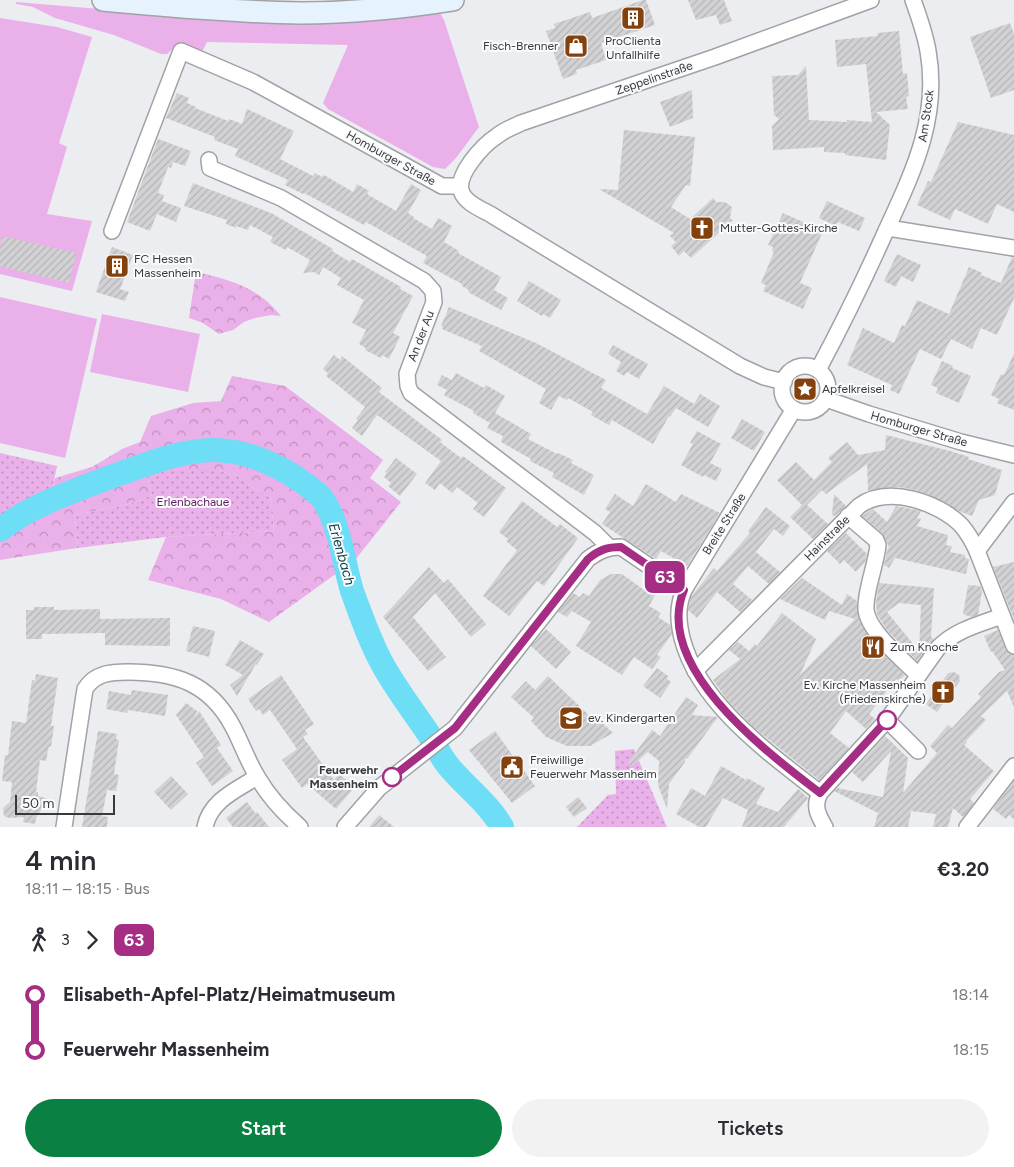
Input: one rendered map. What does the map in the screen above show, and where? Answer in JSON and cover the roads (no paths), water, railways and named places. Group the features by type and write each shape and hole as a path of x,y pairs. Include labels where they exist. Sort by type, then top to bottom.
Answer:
{"main road":[{"path":"102,0 216,10 303,13 382,9 452,0"}],"street":[{"name":"Zeppelinstraße","path":"460,186 464,174 474,158 485,145 507,129 715,57 871,0"},
{"name":"Am Stock","path":"818,370 855,300 920,154 930,110 931,76 928,50 913,0"},
{"name":"Homburger Straße","path":"112,231 181,50 254,82 442,186 460,186"},
{"name":"An der Au","path":"209,160 210,168 281,198 424,281 433,291 434,302 407,374 411,393 595,533 609,547"},
{"path":"460,186 462,193 468,200 723,356 752,372 784,382"},
{"path":"888,228 1014,248"},
{"path":"806,366 818,370 824,375 828,390 822,405 805,412 794,409 785,399 783,391 787,376 796,368 806,366"},
{"name":"Homburger Straße","path":"826,398 869,414 960,442 1014,455"},
{"name":"Breite Straße","path":"794,409 684,590 678,605 679,626 686,651 695,671 716,701 781,763 820,793"},
{"name":"Hainstraße","path":"695,671 848,516 868,500 894,496 908,498 935,508 957,522 972,540 1014,646"},
{"path":"977,551 1014,502"},
{"path":"848,516 876,540 878,545 866,603 867,616 878,633 918,675"},
{"path":"345,827 379,788 445,737 464,716 588,559 600,550 609,547 621,547 684,590"},
{"path":"825,827 816,810 816,803 820,793 887,720 938,648 952,636 1002,616"},
{"path":"64,827 85,689 93,679 114,672 158,673 186,681 211,697 227,717 257,777 277,806 300,827"},
{"path":"887,720 918,751"},
{"path":"967,827 1014,766"},
{"path":"205,827 209,814 217,804 257,777"}],"waterway":[{"name":"Erlenbach","path":"0,530 40,505 71,492 146,464 188,453 213,450 239,453 265,461 290,474 319,495 330,512 338,534 355,600 366,630 389,676 447,764 484,803 502,827"}],"place":[{"name":"ProClienta Unfallhilfe","path":"633,18"},
{"name":"Fisch-Brenner","path":"576,46"},
{"name":"Mutter-Gottes-Kirche","path":"702,228"},
{"name":"FC Hessen Massenheim","path":"117,266"},
{"name":"Apfelkreisel","path":"805,389"},
{"name":"Zum Knoche","path":"873,647"},
{"name":"Ev. Kirche Massenheim (Friedenskirche)","path":"943,692"},
{"name":"ev. Kindergarten","path":"571,718"},
{"name":"Freiwillige Feuerwehr Massenheim","path":"512,767"},
{"name":"Feuerwehr Massenheim","path":"392,777"}],"park label":[{"name":"Erlenbachaue","path":"193,502"}]}
